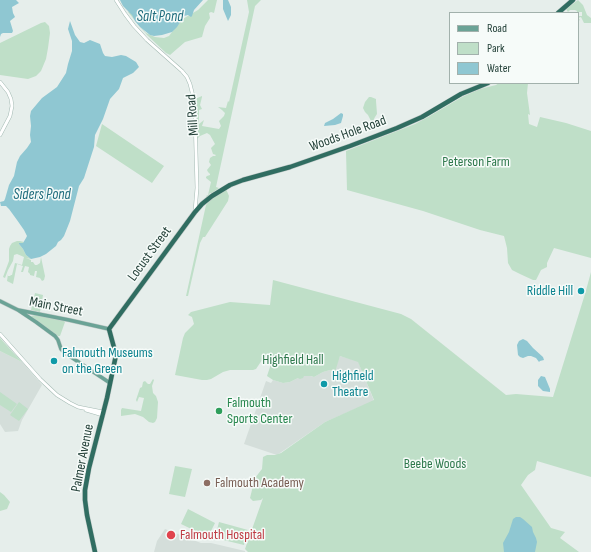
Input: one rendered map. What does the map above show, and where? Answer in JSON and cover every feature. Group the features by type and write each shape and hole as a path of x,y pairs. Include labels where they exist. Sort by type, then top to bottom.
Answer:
{"highway":[{"path":"559,12 573,0"},
{"name":"Woods Hole Road","path":"212,196 240,180 290,167 404,126 457,96 486,84"},
{"name":"Locust Street","path":"109,329 195,212 212,196"},
{"name":"Palmer Avenue","path":"95,552 87,515 85,490 89,468 109,390 116,353 109,329"}],"main road":[{"name":"Main Street","path":"0,300 18,310 109,329"},
{"path":"18,310 55,336 61,349 65,353 98,376 110,382"},
{"path":"28,312 32,320"},
{"path":"98,376 109,390"}],"street":[{"name":"Mill Road","path":"116,0 134,26 147,40 182,71 187,77 193,92 197,188 195,212"},
{"path":"0,82 8,92 12,106 10,116 0,135"},
{"path":"0,334 48,387 62,398 78,407 103,414"}],"shaded area":[{"path":"0,351 22,362 42,385 22,420 18,431 5,432 0,424"},
{"path":"340,356 358,361 374,401 325,422 277,455 244,444 266,381 271,383 273,380 283,383 290,382 307,375 314,377 330,370 333,373"},
{"name":"Falmouth Hospital","path":"165,529 201,543 211,543 245,552 154,552 157,541"}],"green space":[{"path":"208,0 217,0 214,13 209,13 210,18 205,26 202,37 185,42 170,55 147,35 128,12 130,10 146,33 155,37 164,38 169,36 181,20 198,10"},
{"path":"247,0 261,0 255,6 216,187 219,188 210,193 207,197 206,196 208,195 211,182 206,178 210,175 207,170 211,165 209,162 210,158 216,155 213,154 211,148 215,144 210,135 207,133 200,136 196,140 195,99 202,96 200,105 202,109 199,110 199,124 204,120 202,126 219,129 221,126 219,121 225,113 218,107 226,108 228,101 229,102 249,12"},
{"path":"578,0 583,5 587,15 591,18 591,23 584,23 581,17 579,18 579,16 582,16 582,12 570,10 568,12 566,9"},
{"path":"45,22 49,26 50,33 46,59 41,71 36,76 28,79 0,75 0,43"},
{"name":"Peterson Farm","path":"528,84 527,93 530,115 528,114 529,124 537,127 540,117 591,131 591,258 554,248 547,263 547,267 541,270 536,280 512,270 508,263 507,248 504,236 480,230 423,211 347,190 346,151 415,124 462,97 480,89 496,85"},
{"path":"369,97 376,99 377,114 372,123 363,108"},
{"path":"102,124 164,166 152,183 96,146"},
{"path":"226,189 229,196 228,201 200,243 188,296 186,296 206,205 210,200"},
{"path":"17,241 24,242 19,244 26,255 31,259 26,258 31,260 31,262 35,265 40,263 41,257 45,276 44,280 42,281 40,278 36,277 37,271 35,271 34,276 30,275 28,272 29,267 25,266 23,272 21,272 23,266 17,264 13,284 7,281 8,274 8,276 12,275 15,263 22,265 24,257 17,254 14,255 13,261 5,278 3,277 9,261 10,246 12,243"},
{"name":"Beebe Woods","path":"591,272 591,477 537,461 535,470 528,475 521,485 551,528 565,532 560,538 579,552 248,552 245,549 263,498 261,500 253,501 250,498 252,490 251,483 262,469 263,457 281,453 325,422 374,400 358,362 340,356 334,375 330,370 314,377 304,376 300,379 298,378 290,382 283,383 273,380 267,376 273,358 262,360 256,369 253,370 230,370 207,380 175,375 183,338 185,333 194,324 192,317 188,315 191,312 230,302 270,305 273,280 401,314 411,319 506,395 516,394 553,397"},
{"path":"35,293 43,295 40,312 31,310"},
{"path":"35,315 64,321 65,322 60,336 33,319 31,316"},
{"path":"0,338 10,349 22,362 0,351"},
{"path":"153,379 153,393 158,402 157,418 155,422 149,422 143,417 135,414 121,416 122,408 141,411 144,398 139,397 137,402 136,400 140,388 142,387 143,382 145,381 150,384"},
{"path":"0,392 17,404 11,412 0,405"},
{"path":"19,402 28,409 19,421 10,415"},
{"path":"175,466 192,469 185,497 169,494"},
{"path":"0,492 10,502 7,509 0,511"},
{"path":"188,509 215,523 208,537 181,524"},
{"path":"219,522 248,530 244,545 215,538"}],"water":[{"path":"0,0 16,0 19,3 12,7 15,17 10,21 13,31 12,33 3,33 0,37"},
{"name":"Salt Pond","path":"120,0 203,0 194,10 192,16 184,16 172,32 154,36 150,35 140,27"},
{"path":"223,0 228,0 231,7 231,15 228,21 223,9"},
{"name":"Siders Pond","path":"70,21 75,35 80,42 84,43 90,40 100,44 105,56 126,56 136,62 139,67 133,73 123,78 119,89 110,99 103,119 95,135 94,147 84,178 79,186 70,221 64,236 56,246 46,254 31,259 26,255 19,244 23,243 27,236 24,230 9,209 6,206 1,206 0,202 4,201 5,199 20,156 31,142 31,111 42,98 57,87 66,73 72,51 72,41 68,29"},
{"path":"341,113 343,116 341,123 324,126 325,123"},
{"path":"523,339 543,357 544,360 539,362 536,358 531,356 523,358 518,355 517,345 519,341"},
{"path":"541,376 545,377 550,392 543,391 538,386 538,380"},
{"path":"520,517 532,527 537,542 535,552 504,552 503,543 509,532 513,519"}],"place":[{"name":"Riddle Hill","path":"581,291"},
{"name":"Falmouth Museums on the Green","path":"54,361"},
{"name":"Highfield Theatre","path":"324,384"},
{"name":"Falmouth Sports Center","path":"219,411"},
{"name":"Falmouth Academy","path":"207,483"},
{"name":"Falmouth Hospital","path":"171,535"}],"park label":[{"name":"Highfield Hall","path":"293,360"}]}
